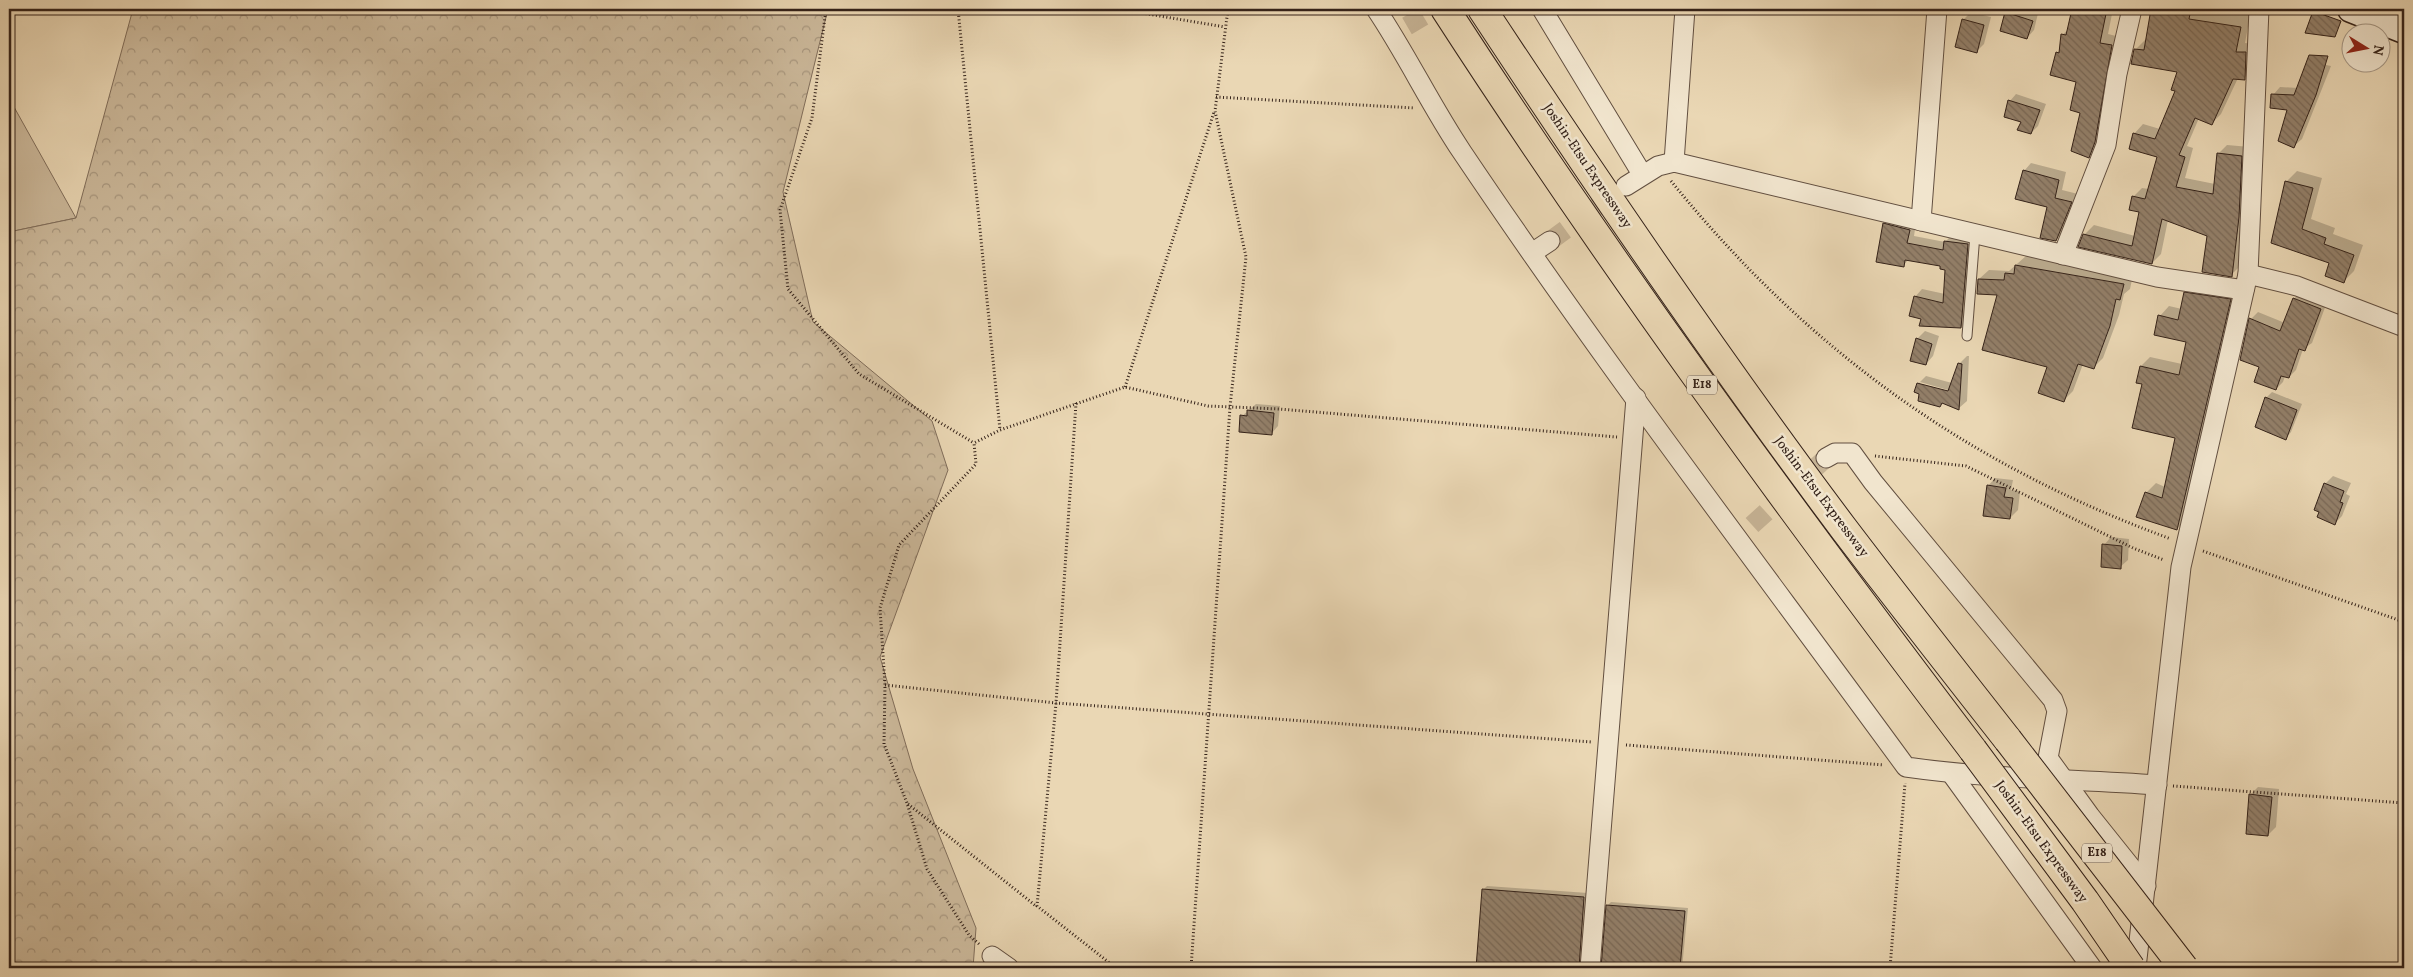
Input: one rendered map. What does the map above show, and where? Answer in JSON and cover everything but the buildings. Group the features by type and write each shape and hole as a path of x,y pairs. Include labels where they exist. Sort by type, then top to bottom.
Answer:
{"highway":[{"name":"Joshin-Etsu Expressway","path":"1445,9 1545,162 1709,395 1820,547 2068,878 2131,968"},
{"name":"Joshin-Etsu Expressway","path":"1482,9 1618,213 1773,432 1845,529 2184,968"}],"main road":[{"path":"2351,9 2404,30"}],"street":[{"path":"1376,9 1400,30 1436,110 1461,150 1532,253 1636,398 1744,529 1906,767 1951,773 2157,785"},
{"path":"1542,9 1658,168"},
{"path":"1658,168 1685,9"},
{"path":"1921,221 1937,9"},
{"path":"2063,255 2106,144 2117,74 2132,9"},
{"path":"2136,968 2181,567 2246,282 2259,9"},
{"path":"1626,186 1658,168 1921,221 2157,277 2297,286 2404,327"},
{"path":"1532,253 1550,241"},
{"path":"1590,968 1636,398"},
{"path":"1826,458 1835,453 1852,453 1873,482 2053,700 2058,711 2048,758 2061,778 2146,886"},
{"path":"1951,773 2092,968"},
{"path":"992,956 1009,968"}],"lane":[{"path":"1967,336 1975,234"}],"path":[{"path":"826,9 812,118 780,210 788,288 859,374 974,443"},
{"path":"958,9 1000,430"},
{"path":"1118,9 1225,27"},
{"path":"1125,387 1215,111 1228,9"},
{"path":"1216,97 1436,110"},
{"path":"1191,968 1230,407 1246,257 1215,111"},
{"path":"1658,168 1732,254 1808,327 1897,398 1972,446 2068,498 2123,522 2404,622"},
{"path":"974,443 1000,430 1125,387 1208,406 1595,437 1632,438"},
{"path":"1037,906 1056,703 1076,403"},
{"path":"974,443 976,464 899,545 880,608 885,686 884,744 907,803 927,869 969,935 992,956"},
{"path":"1852,453 1966,466 2133,548 2181,567"},
{"path":"885,686 1056,703 1209,713 1906,767 1890,968"},
{"path":"2157,785 2404,803"},
{"path":"907,803 1116,968"}],"green space":[{"path":"133,9 828,9 783,192 813,322 932,421 948,470 880,657 913,769 976,928 973,968 9,968 9,232 76,218"},
{"path":"9,98 76,218 9,232"}],"tunnel":[{"path":"1407,26 1436,9"},
{"path":"1550,241 1617,192"},
{"path":"1752,525 1826,458"}]}
